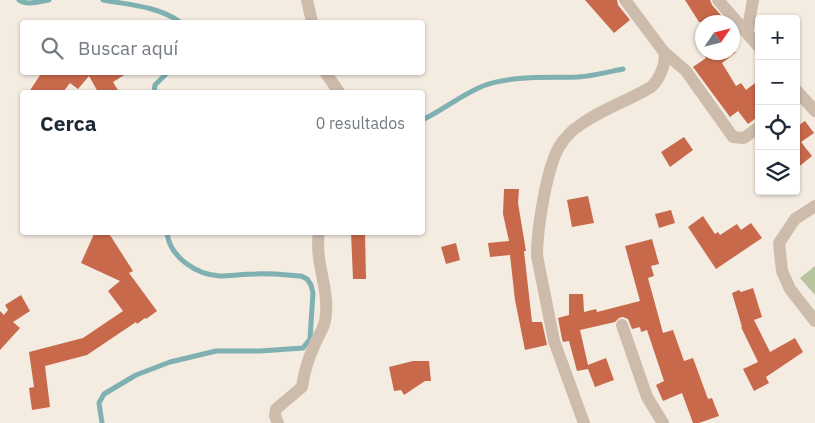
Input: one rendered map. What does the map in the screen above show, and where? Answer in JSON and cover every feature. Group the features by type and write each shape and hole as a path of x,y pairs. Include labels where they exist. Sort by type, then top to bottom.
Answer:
{"street":[{"path":"307,0 312,20"},
{"path":"625,0 664,52 686,71 733,138 744,138 755,130"},
{"path":"718,0 755,42"},
{"path":"747,33 753,0"},
{"path":"584,423 554,341 537,256 542,208 550,173 560,145 578,125 656,83 665,61 664,52"},
{"path":"327,75 338,90"},
{"path":"800,96 815,111"},
{"path":"815,206 795,219 779,243 782,271 790,289 815,321"},
{"path":"278,423 275,416 276,409 302,387 304,374 313,348 325,322 327,296 317,244 318,235"},
{"path":"622,325 647,397 663,423"}],"green space":[{"path":"815,266 815,295 800,278"}],"building":[{"path":"585,0 617,0 618,5 630,20 614,33"},
{"path":"685,0 710,0 721,15 695,15"},
{"path":"703,60 726,60 722,63 736,86 741,83 746,90 755,83 755,119 748,124 738,111 730,117 693,67"},
{"path":"40,75 124,75 113,82 118,90 97,90 89,76 78,89 70,83 65,90 30,90"},
{"path":"805,121 814,133 801,142 812,156 800,166 800,150 800,124"},
{"path":"684,137 693,150 670,167 661,152"},
{"path":"504,189 519,189 518,203 526,251 524,251 532,322 542,322 547,345 525,350 515,300 510,255 490,257 488,243 509,241 503,214"},
{"path":"588,196 594,223 572,227 567,200"},
{"path":"671,210 675,223 659,228 655,214"},
{"path":"703,216 715,234 718,232 720,235 737,224 741,230 751,223 762,238 716,269 688,227"},
{"path":"94,235 110,235 133,271 129,273 157,311 137,324 136,322 87,355 45,366 50,407 32,410 29,388 34,387 29,352 83,338 123,311 108,291 120,281 81,263"},
{"path":"351,235 365,235 366,279 353,279"},
{"path":"652,239 659,264 651,266 654,276 648,278 663,333 673,330 684,361 693,358 708,399 712,398 719,416 699,423 693,423 682,393 663,401 656,385 664,381 647,330 641,332 640,327 632,329 628,319 623,317 615,322 580,330 588,365 606,358 614,380 595,387 588,369 577,371 569,341 563,342 562,339 558,318 569,315 569,294 583,294 584,312 596,309 597,312 640,301 625,246"},
{"path":"456,243 460,260 446,264 441,247"},
{"path":"753,288 762,317 754,320 770,352 795,338 803,352 766,377 769,383 754,391 743,369 758,362 741,327 732,293"},
{"path":"21,295 30,311 13,322 20,328 0,350 0,311 4,315 8,310 5,305"},
{"path":"413,361 429,361 431,381 425,381 404,395 401,390 394,391 389,367"}],"waterway":[{"path":"19,0 30,3 49,0"},
{"path":"103,0 153,9 176,20"},
{"path":"425,118 475,90 494,82 530,78 578,77 623,69"},
{"path":"154,90 155,85 165,75"},
{"path":"102,423 99,403 104,394 136,375 170,362 216,351 260,351 303,348 310,339 313,293 307,279 301,276 278,274 211,275 194,268 179,257 173,249 168,235"}]}
